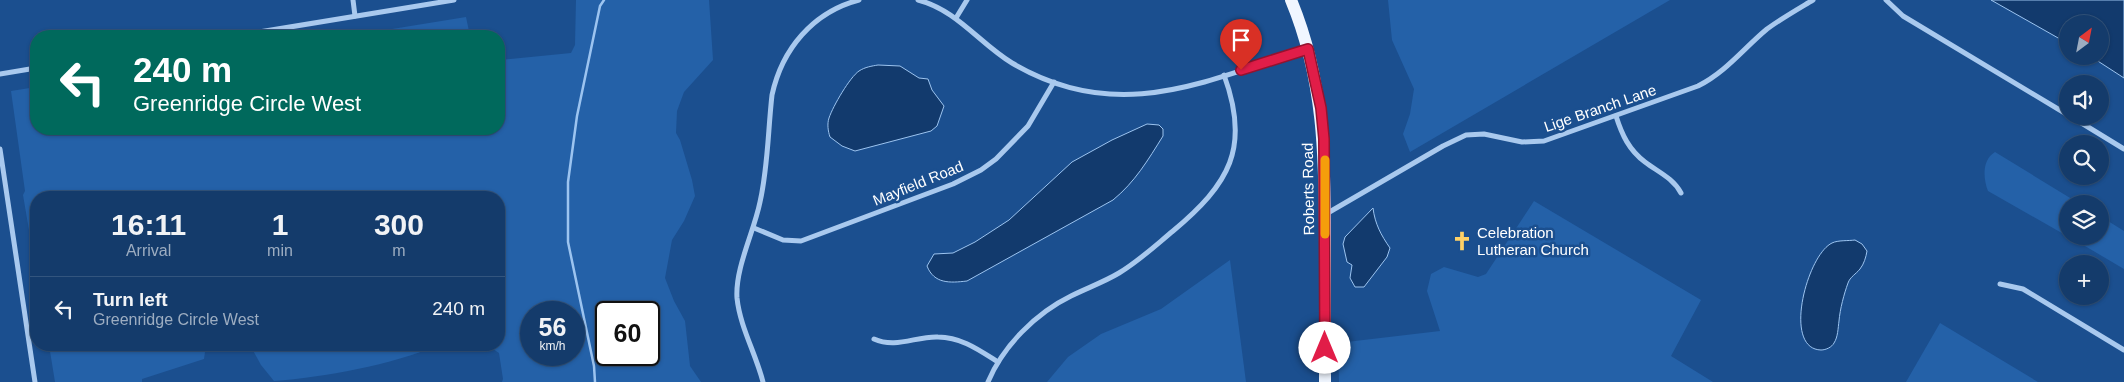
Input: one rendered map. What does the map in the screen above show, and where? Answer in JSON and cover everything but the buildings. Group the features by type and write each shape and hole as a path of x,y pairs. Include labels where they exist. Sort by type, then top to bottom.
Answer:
{"main road":[{"name":"Roberts Road","path":"1291,0 1308,49 1322,116 1325,215 1325,382"}],"street":[{"path":"353,0 355,16"},
{"path":"271,30 454,0"},
{"path":"763,382 740,313 738,276 754,228 765,172 772,95 780,67 799,38 813,23 840,6 859,0"},
{"path":"918,0 936,6 956,18 999,54 1033,74 1054,82 1096,93 1135,95 1170,91 1308,49"},
{"path":"956,18 967,0"},
{"name":"Lige Branch Lane","path":"1325,215 1466,135 1484,134 1510,140 1534,142 1555,138 1689,90 1713,79 1766,30 1814,0"},
{"path":"1886,0 1903,16 2059,110"},
{"path":"0,74 30,69"},
{"path":"988,382 998,362 1020,334 1037,318 1071,295 1122,271 1200,208 1210,196 1227,170 1235,141 1234,108 1224,75"},
{"name":"Mayfield Road","path":"754,228 783,240 801,241 970,177 996,159 1017,139 1038,112 1054,82"},
{"path":"1616,116 1621,133 1632,150 1645,163 1672,181 1681,193"},
{"path":"2084,125 2124,149"},
{"path":"0,149 30,349"},
{"path":"2000,284 2023,289 2124,350"},
{"path":"874,339 895,344 929,337 951,338 972,346 998,362"},
{"path":"30,351 35,382"}],"shaded area":[{"path":"576,0 709,0 713,60 684,92 677,111 676,133 680,140 695,196 684,221 672,240 665,278 674,301 685,321 690,366 701,382 502,382 499,353 496,351 505,351 505,191 30,191 30,236 23,195 25,191 11,91 30,88 30,135 505,135 505,59 571,53 575,45"},
{"path":"1388,0 1670,0 1410,152 1403,134 1410,114 1414,89 1392,40"},
{"path":"1991,0 2124,0 2124,78 2104,65 2109,65 2109,15 2059,15 2059,38"},
{"path":"466,17 469,30 386,30"},
{"path":"878,65 900,66 919,78 928,79 932,90 944,106 937,126 931,131 855,151 842,146 830,137 828,120 838,99 855,74 868,67"},
{"path":"1147,124 1159,125 1163,129 1163,136 1135,178 1113,200 967,281 943,281 930,272 927,266 934,254 953,253 975,242 1009,220 1072,162 1112,140"},
{"path":"1995,152 2065,195 2059,195 2059,231 1988,191 1985,181 1985,170 1991,155"},
{"path":"1534,201 1701,300 1671,356 1713,382 1339,382 1338,343 1440,331 1427,291 1431,274 1444,267 1478,277 1486,274"},
{"path":"1373,208 1379,229 1390,248 1387,257 1364,287 1355,287 1350,278 1352,265 1347,262 1343,244 1345,237"},
{"path":"2109,222 2124,231 2124,269 2109,260 2109,255 2100,255 2083,245 2109,245"},
{"path":"1855,240 1862,244 1867,251 1861,267 1848,283 1841,307 1835,341 1830,347 1821,350 1809,346 1803,335 1801,319 1802,301 1814,265 1823,251 1832,243"},
{"path":"1230,260 1246,382 1047,382 1068,357 1101,334 1161,309"},
{"path":"1940,323 2038,382 1906,382"},
{"path":"50,351 205,351 204,359 142,379 142,382 55,382"},
{"path":"253,351 423,351 358,369 314,377 274,381 261,365"}],"waterway":[{"path":"595,382 594,366 568,242 568,182 577,116 600,6 604,0"}],"slow traffic":[{"path":"1325,160 1325,234"}],"place":[{"name":"Celebration Lutheran Church","path":"1462,241"}],"route":[{"path":"1241,70 1308,49 1321,108 1324,139 1325,348"}]}
